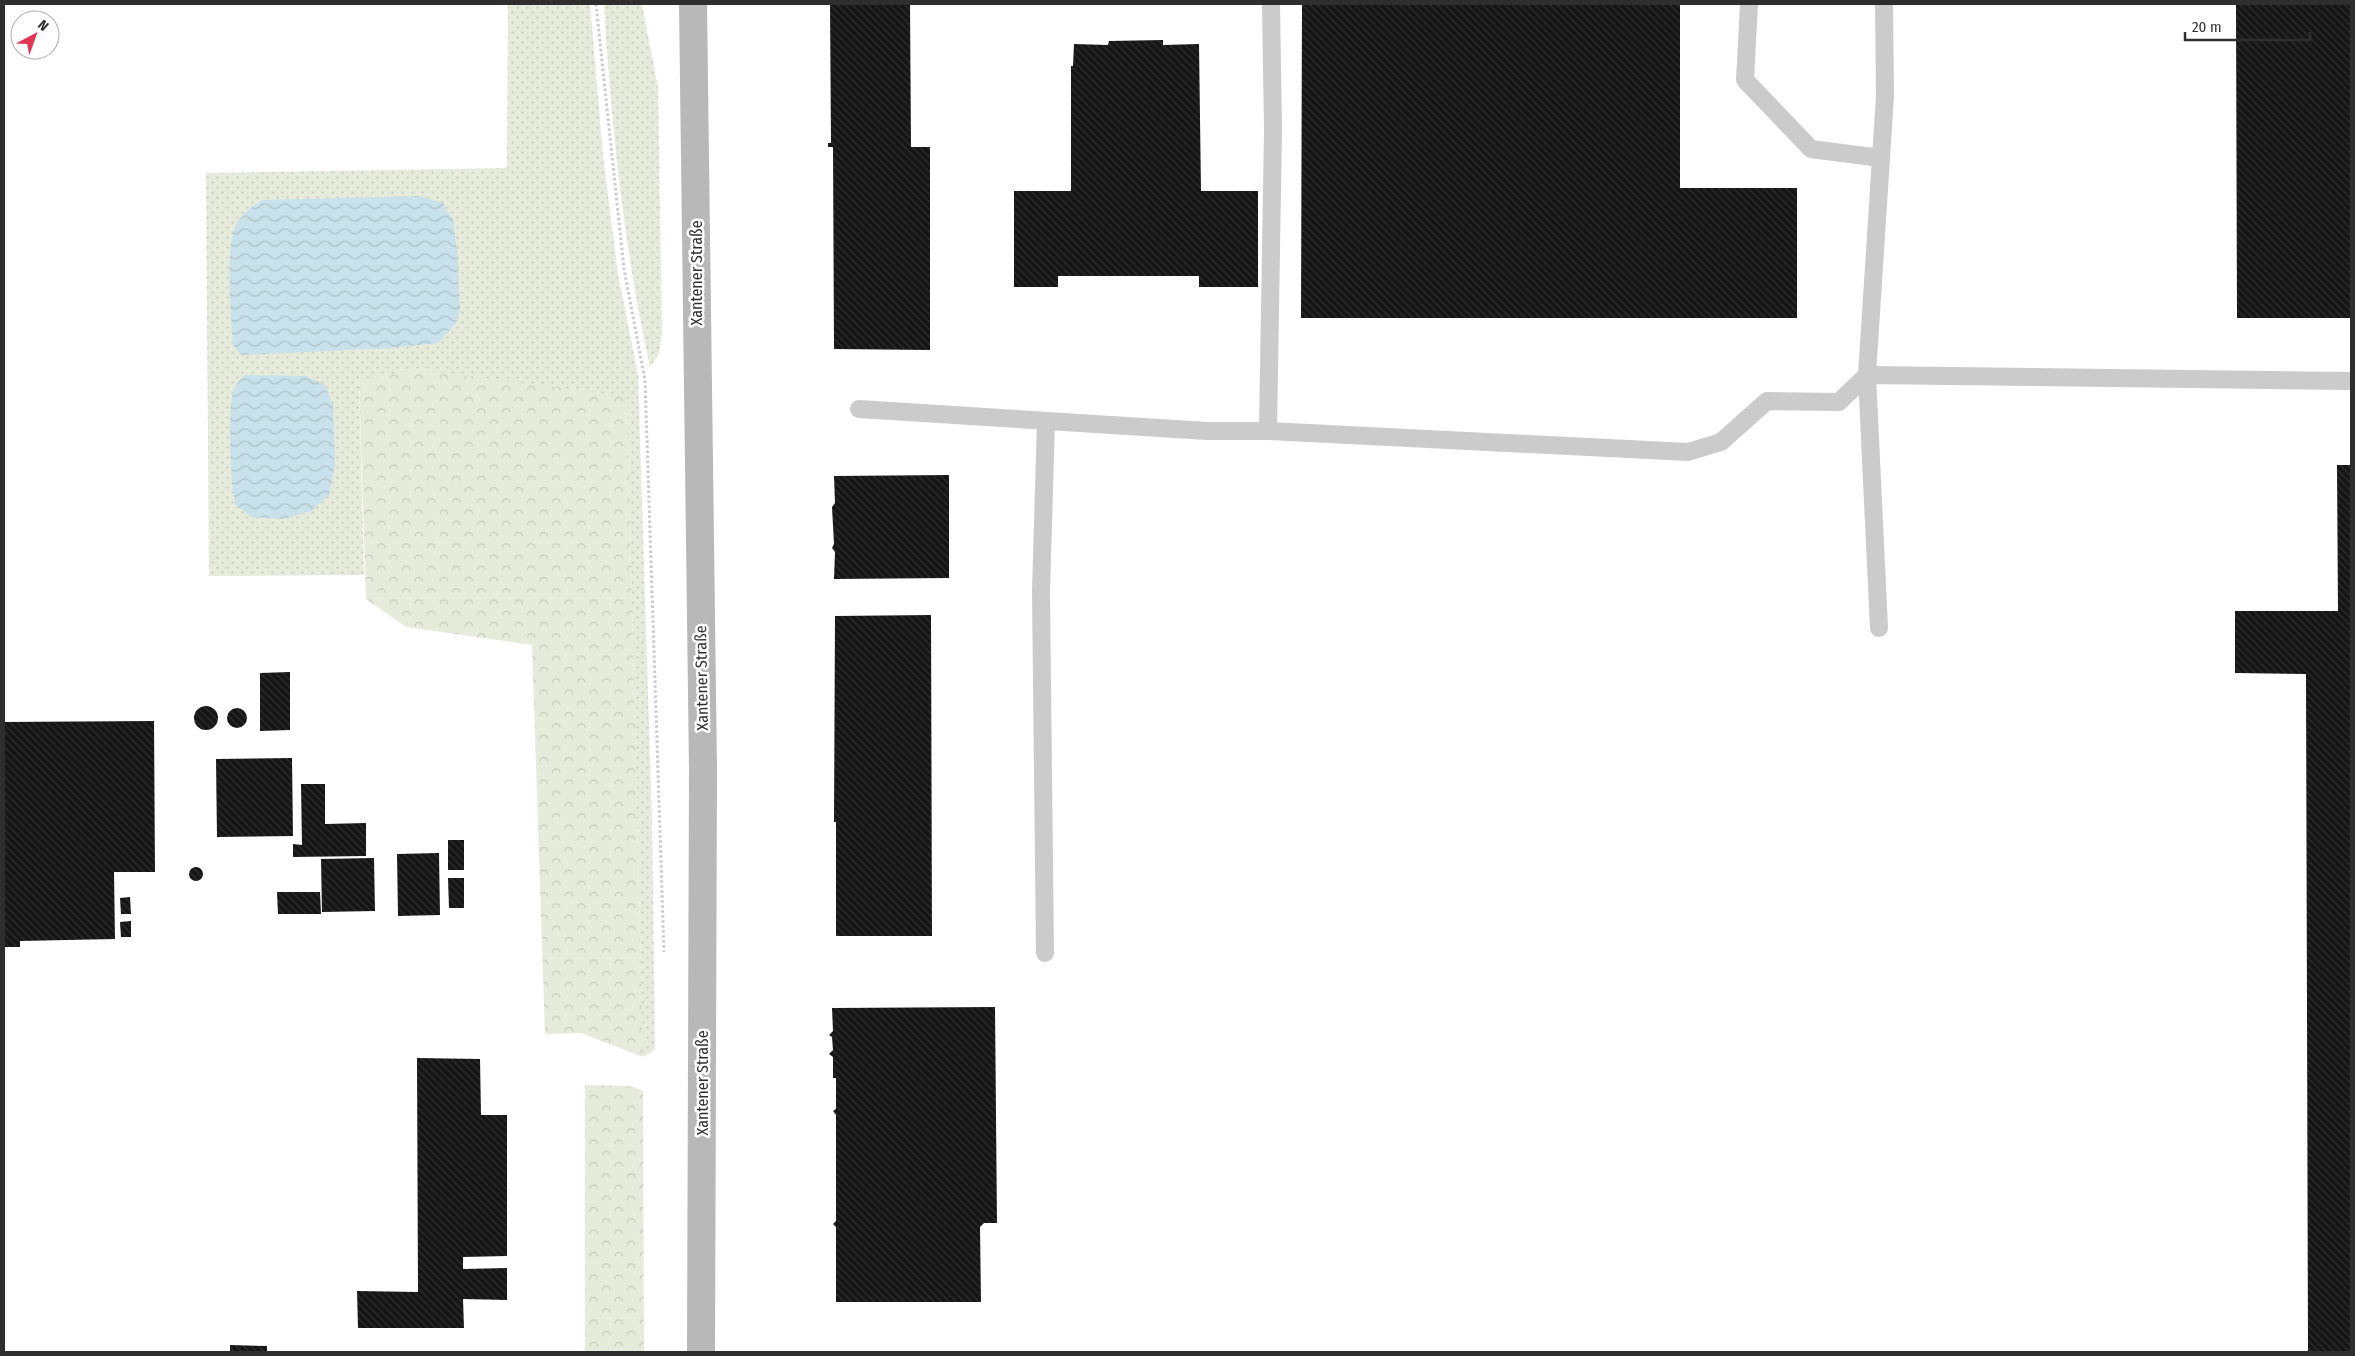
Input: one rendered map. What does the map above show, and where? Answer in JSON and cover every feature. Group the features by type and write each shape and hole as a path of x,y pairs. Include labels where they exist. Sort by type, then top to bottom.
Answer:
{"main road":[{"name":"Xantener Straße","path":"693,4 702,770 701,1352"}],"lane":[{"path":"1268,431 1273,130 1271,4"},
{"path":"1749,4 1745,80 1811,149 1881,158"},
{"path":"1879,628 1867,375 1885,96 1884,4"},
{"path":"859,410 1208,431 1268,431 1688,452 1721,442 1767,401 1839,402 1867,375 2351,381"},
{"path":"1045,953 1042,592 1046,421"}],"path":[{"path":"596,4 624,269 645,380 664,958"}],"green space":[{"path":"508,4 590,4 603,155 618,274 638,375 652,821 655,1050 643,1057 627,397 359,381 364,575 209,576 206,173 507,168"},
{"path":"604,4 642,4 658,88 662,332 659,354 650,367 633,277 620,186 610,95"},
{"path":"416,369 627,397 643,1057 581,1033 545,1034 532,645 406,627 366,599 359,381"},
{"path":"585,1085 631,1086 643,1091 644,1352 585,1352"}],"water":[{"path":"420,196 443,203 453,220 457,251 460,309 456,323 438,343 391,348 241,355 233,345 230,303 230,254 234,230 246,212 263,200"},
{"path":"245,375 306,376 325,385 333,405 335,466 329,495 311,511 284,519 251,517 235,504 230,426 232,396 238,382"}],"building":[{"path":"830,4 910,4 911,147 930,147 930,350 834,349 833,147 828,147 828,143 831,143"},
{"path":"1302,4 1680,4 1680,188 1797,188 1797,318 1301,318"},
{"path":"2236,4 2351,4 2351,318 2237,318"},
{"path":"1163,40 1163,45 1199,44 1201,191 1258,191 1258,287 1199,287 1199,276 1058,276 1058,287 1014,287 1014,191 1071,191 1071,66 1073,66 1074,44 1108,45 1109,41"},
{"path":"2337,465 2351,465 2351,1352 2308,1352 2306,674 2235,673 2235,611 2338,611"},
{"path":"949,475 949,578 834,579 835,552 832,548 834,544 832,507 835,503 834,476"},
{"path":"931,615 932,936 836,936 836,822 834,822 835,616"},
{"path":"290,672 290,730 260,731 260,673"},
{"path":"206,706 214,710 218,718 214,726 206,730 198,726 194,718 198,710"},
{"path":"233,708 241,708 247,714 247,722 241,728 233,728 227,722 227,714"},
{"path":"154,721 155,872 114,872 115,939 20,941 20,947 4,947 4,722"},
{"path":"292,758 293,836 217,837 216,759"},
{"path":"301,784 325,784 325,824 366,823 366,856 293,857 293,844 302,845"},
{"path":"448,840 464,840 464,870 448,870"},
{"path":"439,853 440,915 398,916 397,854"},
{"path":"374,858 375,911 322,912 321,859"},
{"path":"196,867 201,869 203,874 201,879 196,881 191,879 189,874 191,869"},
{"path":"448,878 464,878 464,908 449,908"},
{"path":"277,892 320,892 321,914 278,914"},
{"path":"130,897 131,914 121,914 120,898"},
{"path":"131,921 131,937 121,937 120,922"},
{"path":"995,1007 997,1223 984,1223 980,1227 981,1302 836,1302 836,1227 833,1224 836,1221 836,1115 833,1111 836,1109 836,1078 833,1078 833,1057 829,1054 833,1050 832,1037 829,1035 833,1031 832,1008"},
{"path":"417,1058 480,1059 481,1115 507,1115 507,1256 463,1257 463,1269 507,1268 507,1300 463,1299 464,1328 358,1328 357,1291 418,1292"},
{"path":"230,1345 267,1346 267,1352 230,1352"}]}
